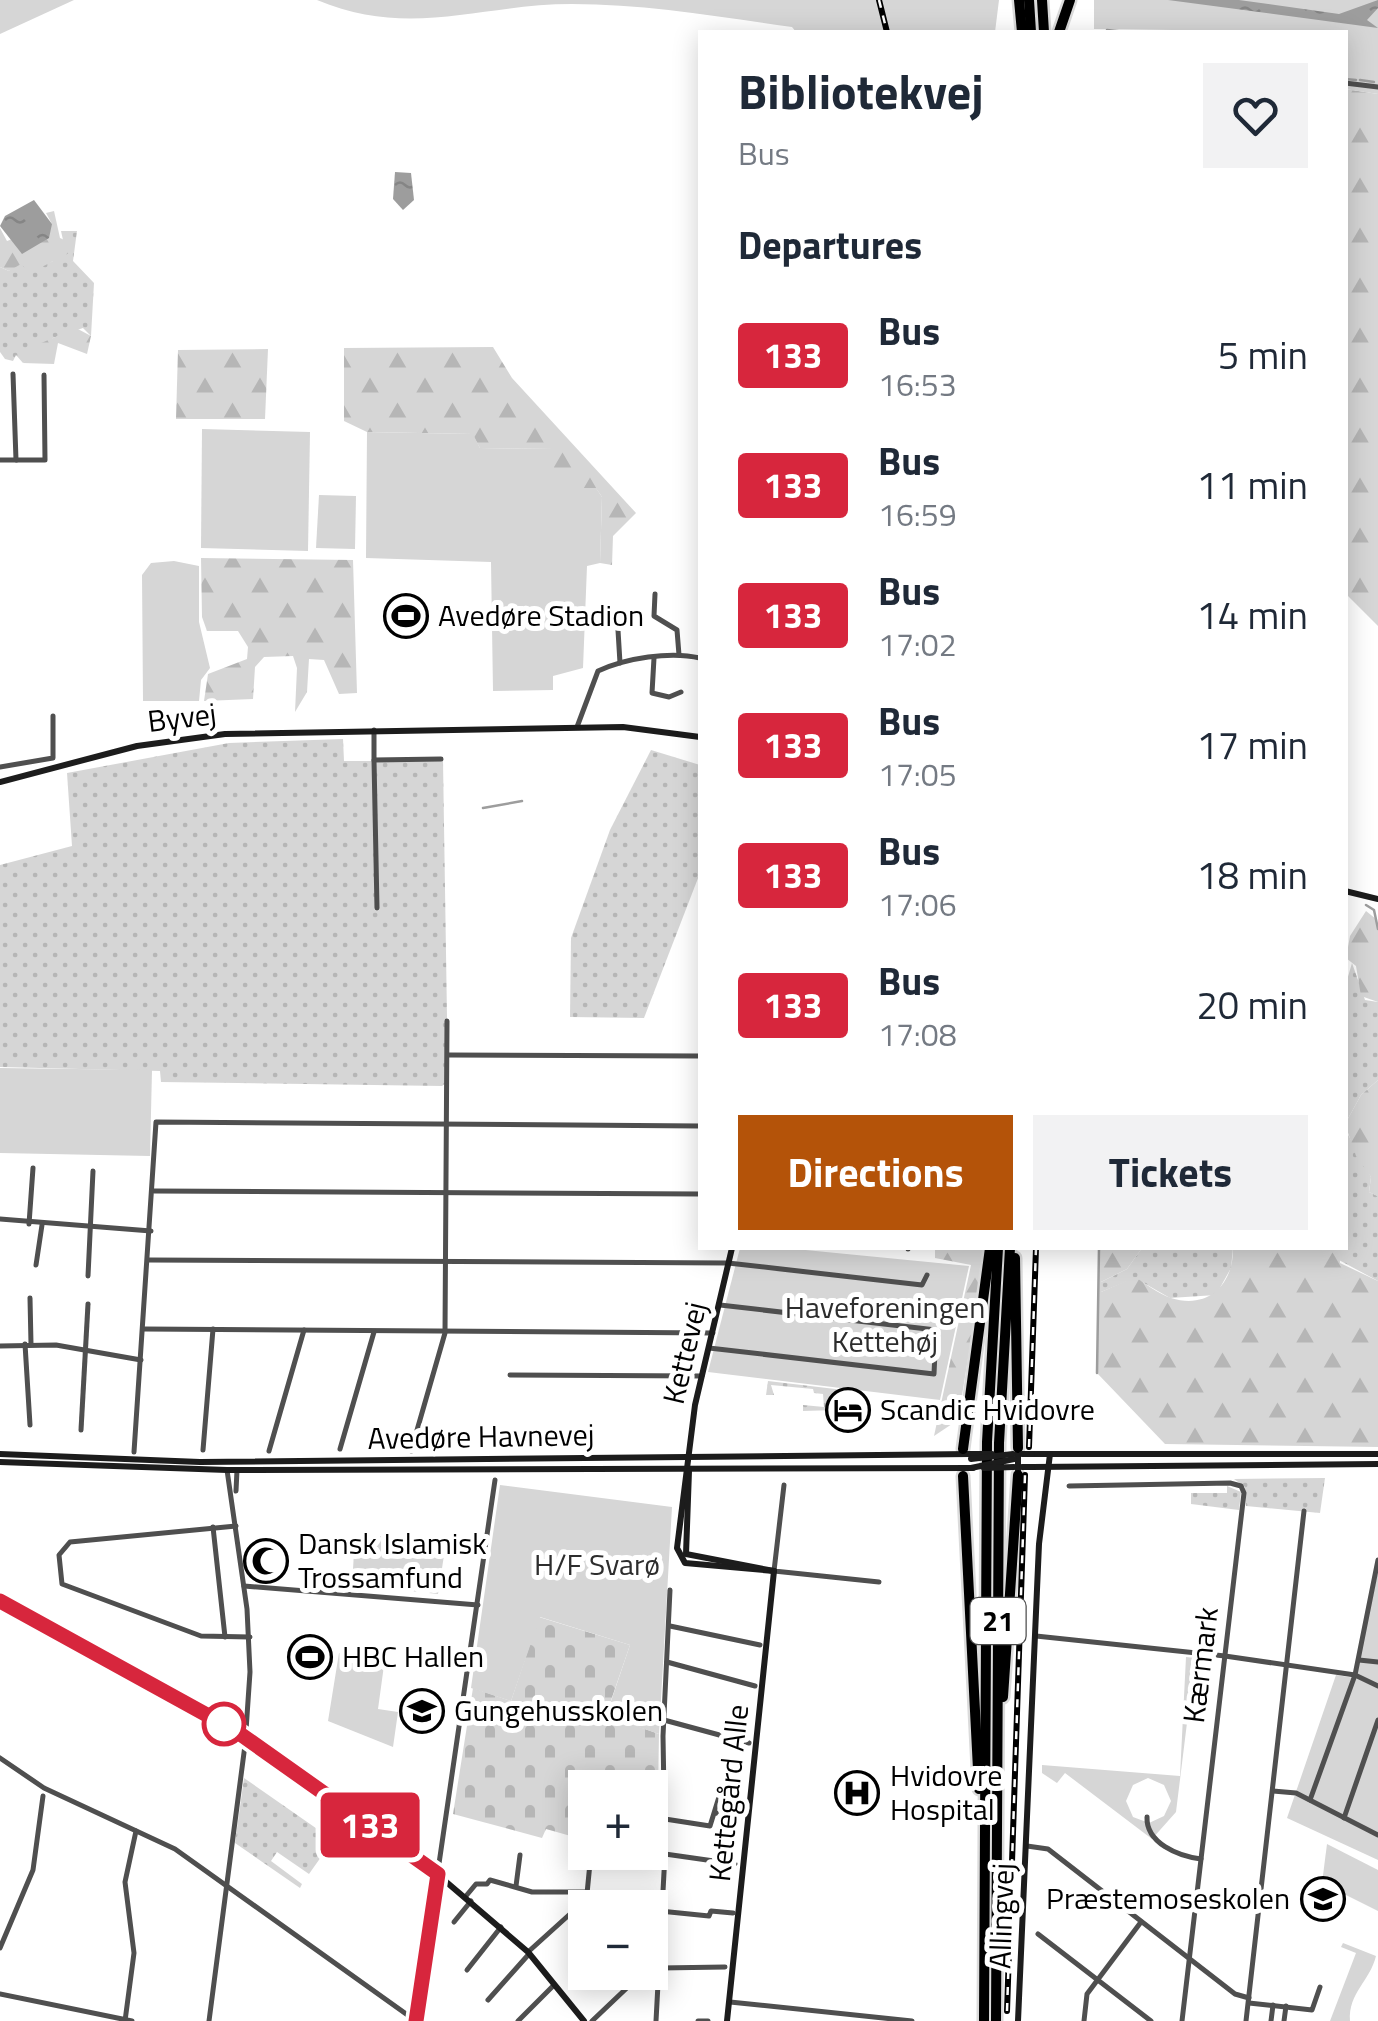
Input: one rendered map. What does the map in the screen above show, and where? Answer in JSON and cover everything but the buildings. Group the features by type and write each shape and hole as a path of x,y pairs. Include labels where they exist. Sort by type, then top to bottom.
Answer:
{"highway":[{"path":"1019,0 1022,30"},
{"path":"1029,0 1031,30"},
{"path":"1042,0 1044,30"},
{"path":"1060,30 1070,0"},
{"path":"986,1930 966,1461 990,1250"},
{"name":"21","path":"984,2021 987,1442 998,1250"},
{"path":"998,1722 1004,1688 1018,1461 1012,1250"},
{"name":"21","path":"996,2021 998,1443 1012,1250"}],"street":[{"path":"1348,83 1378,87"},
{"path":"13,374 16,460"},
{"path":"0,460 45,460 44,375"},
{"path":"655,594 654,616 677,630 679,656"},
{"path":"616,614 620,662"},
{"path":"654,658 652,693 670,697 681,692"},
{"path":"577,727 595,676 620,662 698,658"},
{"path":"0,767 53,758 54,716"},
{"name":"Byvej","path":"0,782 137,746 180,739 374,730 577,727 623,727 698,737"},
{"path":"374,730 376,908"},
{"path":"374,760 441,759"},
{"path":"1348,892 1378,899"},
{"path":"411,1451 445,1330 447,1021"},
{"path":"446,1054 698,1056"},
{"path":"134,1452 156,1122 698,1126"},
{"path":"29,1224 32,1168"},
{"path":"88,1276 93,1171"},
{"path":"154,1191 698,1194"},
{"path":"0,1219 151,1231"},
{"path":"36,1265 42,1225"},
{"name":"Kettevej","path":"688,1470 702,1376 731,1250"},
{"path":"149,1260 728,1263 922,1285 926,1274"},
{"path":"30,1298 30,1425"},
{"path":"81,1430 88,1304"},
{"path":"709,1348 934,1374 936,1330 720,1305"},
{"path":"144,1329 713,1333"},
{"path":"203,1450 212,1329"},
{"path":"269,1451 304,1330"},
{"path":"340,1449 374,1330"},
{"path":"0,1346 28,1344 141,1360"},
{"path":"510,1375 702,1376"},
{"name":"Avedøre Havnevej","path":"0,1454 200,1462 689,1456 1018,1461 1032,1467 1378,1464"},
{"name":"Avedøre Havnevej","path":"0,1462 227,1470 688,1470 1018,1461 1032,1454 1378,1454"},
{"name":"Allingvej","path":"1018,2021 1039,1544 1050,1454"},
{"path":"209,2021 224,1882 246,1737 250,1637 235,1504 227,1470"},
{"path":"235,1504 237,1470"},
{"path":"688,1470 677,1548 681,1560 695,1566 878,1582"},
{"path":"0,1758 44,1788 175,1849 416,2021 495,1480"},
{"name":"Kettegård Alle","path":"728,2021 784,1485"},
{"name":"Kærmark","path":"1069,1486 1241,1486 1182,2021"},
{"path":"1246,2021 1304,1512"},
{"path":"237,1526 70,1542 59,1554 62,1584 201,1636 250,1637"},
{"path":"213,1527 225,1637"},
{"path":"1310,1800 1355,1675 1378,1560"},
{"path":"244,1586 478,1604"},
{"path":"665,1770 670,1590"},
{"path":"0,1601 246,1737 438,1874 528,1953 588,2021 624,1990"},
{"path":"1366,1624 1378,1625"},
{"path":"669,1626 760,1646"},
{"path":"1036,1636 1288,1665 1355,1675 1378,1686"},
{"path":"1359,1660 1378,1662"},
{"path":"667,1662 754,1686"},
{"path":"664,1720 749,1744"},
{"path":"1344,1818 1378,1720"},
{"path":"668,1819 710,1826 723,1784"},
{"path":"1273,1791 1310,1800 1376,1834 1378,1824"},
{"path":"0,1948 33,1870 43,1796"},
{"path":"716,1812 732,1815"},
{"path":"1147,1817 1149,1832 1171,1850 1200,1859"},
{"path":"0,1994 128,2021 134,1953 125,1882 136,1831"},
{"path":"1026,1846 1048,1850 1234,1994 1312,2010 1320,1987"},
{"path":"668,1854 734,1864"},
{"path":"516,1886 520,1855"},
{"path":"454,1922 476,1884 487,1884 490,1880 557,1894 558,1890 568,1891"},
{"path":"668,1911 733,1913"},
{"path":"488,2000 528,1953 568,1917"},
{"path":"1087,1994 1142,1922"},
{"path":"466,1970 501,1927"},
{"path":"1038,1934 1151,2021"},
{"path":"668,1968 725,1967"},
{"path":"1084,2021 1090,1973"},
{"path":"518,2021 555,1984"},
{"path":"656,2021 658,1990"},
{"path":"730,2002 912,2021"},
{"path":"1271,2021 1273,2005"},
{"path":"1284,2021 1286,2006"},
{"path":"698,2021 708,2021"}],"green space":[{"path":"0,0 74,0 0,34"},
{"path":"317,0 999,0 995,30 794,30 683,12 572,4 414,18 351,11"},
{"path":"1094,0 1378,0 1378,94 1348,89 1348,30 1094,29"},
{"path":"1348,89 1378,94 1378,626 1348,596"},
{"path":"54,211 60,238 73,244 71,252 30,273 21,264 9,271 0,267 0,228 7,241 52,224 46,213"},
{"path":"61,231 77,231 73,261 94,283 91,336 83,328 53,338 23,363 16,355 13,361 5,359 0,352 0,267 9,271 16,264 52,262 63,240"},
{"path":"76,328 91,336 87,354 58,343 54,364 23,363 39,344"},
{"path":"493,347 512,378 636,513 613,536 612,565 600,563 602,497 596,488 554,488 554,449 480,448 472,434 367,432 344,421 344,348"},
{"path":"268,349 265,419 176,419 178,350"},
{"path":"202,429 310,432 308,551 201,548"},
{"path":"367,432 473,434 480,448 554,449 554,488 596,488 602,497 600,563 587,566 583,668 553,676 553,690 493,691 491,562 366,558"},
{"path":"319,495 356,496 355,549 316,548"},
{"path":"201,558 353,560 357,693 339,694 324,660 309,659 307,692 295,712 297,668 293,656 264,657 255,667 253,699 204,701 208,674 247,659 248,647 238,631 207,631 202,617"},
{"path":"174,561 199,566 199,622 210,668 201,680 199,701 143,701 142,575 151,563"},
{"path":"343,739 344,761 443,761 448,1081 442,1086 161,1082 160,1071 0,1067 0,865 72,846 67,773 229,743"},
{"path":"651,750 698,764 698,878 644,1018 570,1017 571,938 610,830"},
{"path":"1366,911 1376,919 1378,1002 1361,996 1356,966 1348,960 1350,936"},
{"path":"1352,963 1365,1000 1378,1002 1378,1080 1361,1095 1348,1119 1348,977"},
{"path":"0,1068 152,1070 150,1156 0,1153"},
{"path":"1378,1080 1378,1196 1369,1192 1371,1177 1356,1156 1348,1133 1348,1119 1361,1095"},
{"path":"1348,1135 1371,1177 1369,1192 1378,1196 1378,1281 1337,1259 1339,1250 1348,1250"},
{"name":"Haveforeningen Kettehøj","path":"739,1250 805,1250 969,1266 940,1400 708,1372"},
{"path":"935,1250 986,1250 958,1420 934,1436 971,1265 935,1258"},
{"path":"1099,1250 1141,1250 1127,1269 1101,1282 1101,1292 1135,1277 1166,1296 1185,1301 1208,1297 1224,1282 1233,1250 1339,1250 1340,1263 1378,1281 1378,1447 1165,1444 1097,1373"},
{"path":"1141,1250 1233,1250 1231,1268 1216,1295 1170,1298 1135,1278 1101,1292 1101,1282 1127,1269"},
{"path":"768,1381 852,1391 843,1395 861,1400 861,1413 856,1413 855,1403 838,1405 840,1416 836,1410 803,1411 803,1405 824,1407 823,1394 814,1393 813,1389 771,1385 774,1395 766,1395"},
{"path":"1325,1478 1320,1513 1246,1506 1245,1487 1234,1479"},
{"name":"H/F Svarø","path":"500,1485 672,1507 659,1734 606,1716 630,1645 540,1617 511,1701 471,1688"},
{"path":"1227,1486 1241,1492 1239,1510 1191,1504 1191,1493 1227,1493"},
{"path":"355,1536 447,1536 438,1594 352,1585"},
{"path":"1378,1572 1378,1860 1287,1818 1336,1675 1355,1678"},
{"path":"539,1617 630,1645 606,1715 659,1734 658,1770 568,1770 568,1835 546,1829 542,1838 453,1814 473,1688 511,1701"},
{"path":"339,1653 385,1658 378,1709 398,1712 393,1747 328,1721"},
{"path":"1186,1657 1195,1658 1176,1812 1152,1839 1065,1773 1057,1783 1042,1773 1042,1765 1180,1776","holes":["1148,1778 1164,1785 1171,1801 1164,1816 1149,1823 1133,1817 1126,1801 1133,1785"]},
{"path":"244,1778 333,1840 309,1874 277,1852 271,1861 302,1884 300,1888 235,1843"},
{"path":"1327,1844 1378,1870 1378,1911 1322,1883"},
{"path":"1343,1943 1376,1956 1352,2003 1350,2021 1330,2021 1356,1953 1341,1947"}],"water":[{"path":"1168,0 1239,0 1339,14 1378,0 1378,8 1367,20 1378,28"},
{"path":"395,172 411,173 414,200 403,210 393,199"},
{"path":"34,200 52,224 49,238 22,254 0,226 5,216"}],"waterway":[{"path":"1348,79 1356,80"},
{"path":"1360,80 1374,82"},
{"path":"483,808 522,801"},
{"path":"1366,905 1374,910 1378,929"},
{"path":"1097,1373 1099,1250"}],"railway":[{"path":"879,0 886,30"},
{"path":"1029,1447 1036,1250"},
{"path":"1007,2011 1025,1475"}],"bus line":[{"name":"133","path":"0,1601 236,1731 438,1874 416,2021"}],"place":[{"name":"Avedøre Stadion","path":"406,616"},
{"name":"Scandic Hvidovre","path":"848,1410"},
{"name":"Dansk Islamisk Trossamfund","path":"266,1561"},
{"name":"HBC Hallen","path":"310,1657"},
{"name":"Gungehusskolen","path":"422,1711"},
{"name":"Hvidovre Hospital","path":"857,1793"},
{"name":"Præstemoseskolen","path":"1323,1899"}]}
